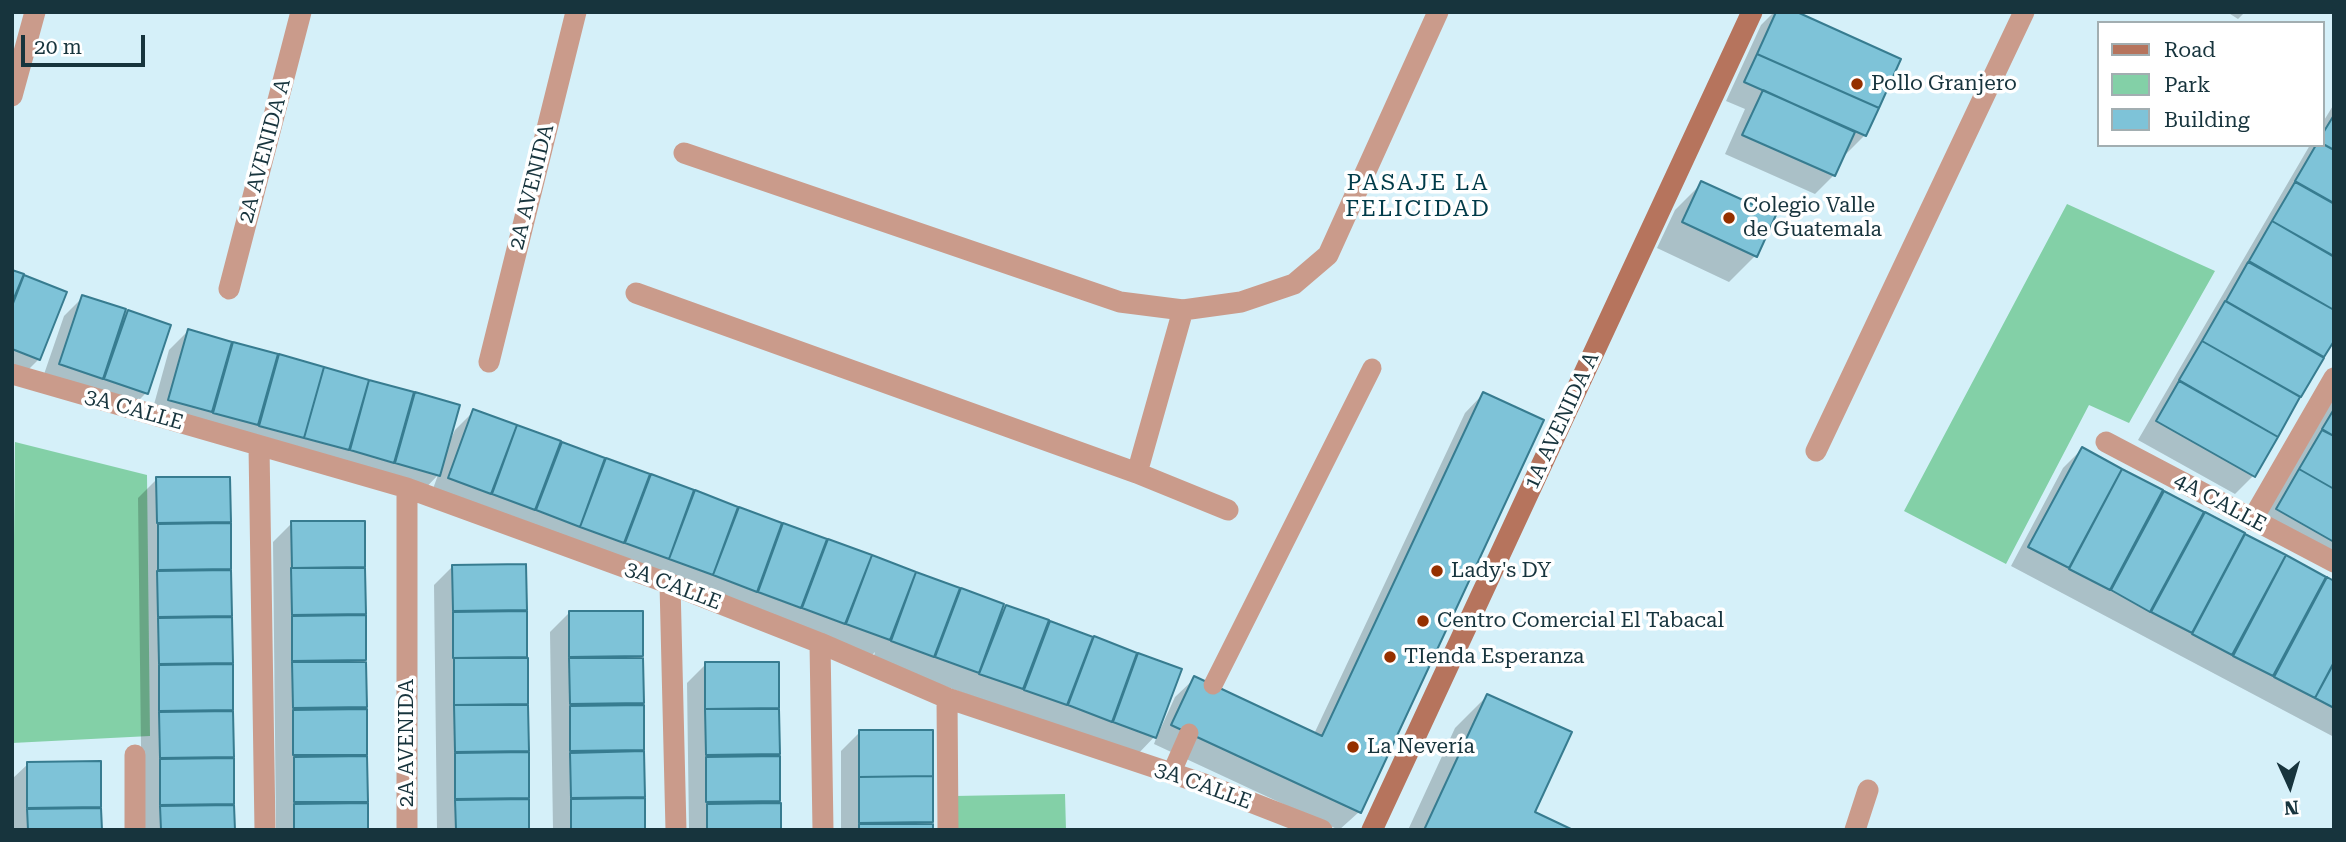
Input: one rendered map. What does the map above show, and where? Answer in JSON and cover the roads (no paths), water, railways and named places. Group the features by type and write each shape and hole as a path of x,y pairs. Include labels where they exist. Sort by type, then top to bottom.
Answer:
{"street":[{"path":"12,96 35,12"},
{"name":"2A AVENIDA A","path":"229,289 301,12"},
{"name":"2A AVENIDA","path":"489,362 576,12"},
{"path":"684,153 1120,302 1183,310 1241,302 1294,284 1328,255 1438,12"},
{"name":"1A AVENIDA A","path":"1373,830 1752,12"},
{"path":"1816,451 2024,12"},
{"path":"636,293 1137,473 1228,510"},
{"path":"1137,473 1183,310"},
{"name":"3A CALLE","path":"12,374 407,488 670,584 820,643 947,698 1204,784 1322,830"},
{"path":"2252,520 2334,378"},
{"name":"4A CALLE","path":"2106,442 2334,562"},
{"path":"259,446 265,830"},
{"name":"2A AVENIDA","path":"407,488 407,830"},
{"path":"670,584 676,830"},
{"path":"820,643 822,830"},
{"path":"947,698 948,830"},
{"path":"135,755 135,830"},
{"path":"1855,830 1868,790"}],"lane":[{"path":"1213,685 1373,368"},
{"path":"1171,774 1189,733"}],"place":[{"name":"Pollo Granjero","path":"1857,84"},
{"name":"Colegio Valle de Guatemala","path":"1729,218"},
{"name":"Lady's DY","path":"1437,571"},
{"name":"Centro Comercial El Tabacal","path":"1423,621"},
{"name":"TIenda Esperanza","path":"1390,657"},
{"name":"La Nevería","path":"1353,747"}],"district":[{"name":"PASAJE LA FELICIDAD","path":"1418,196"}]}
